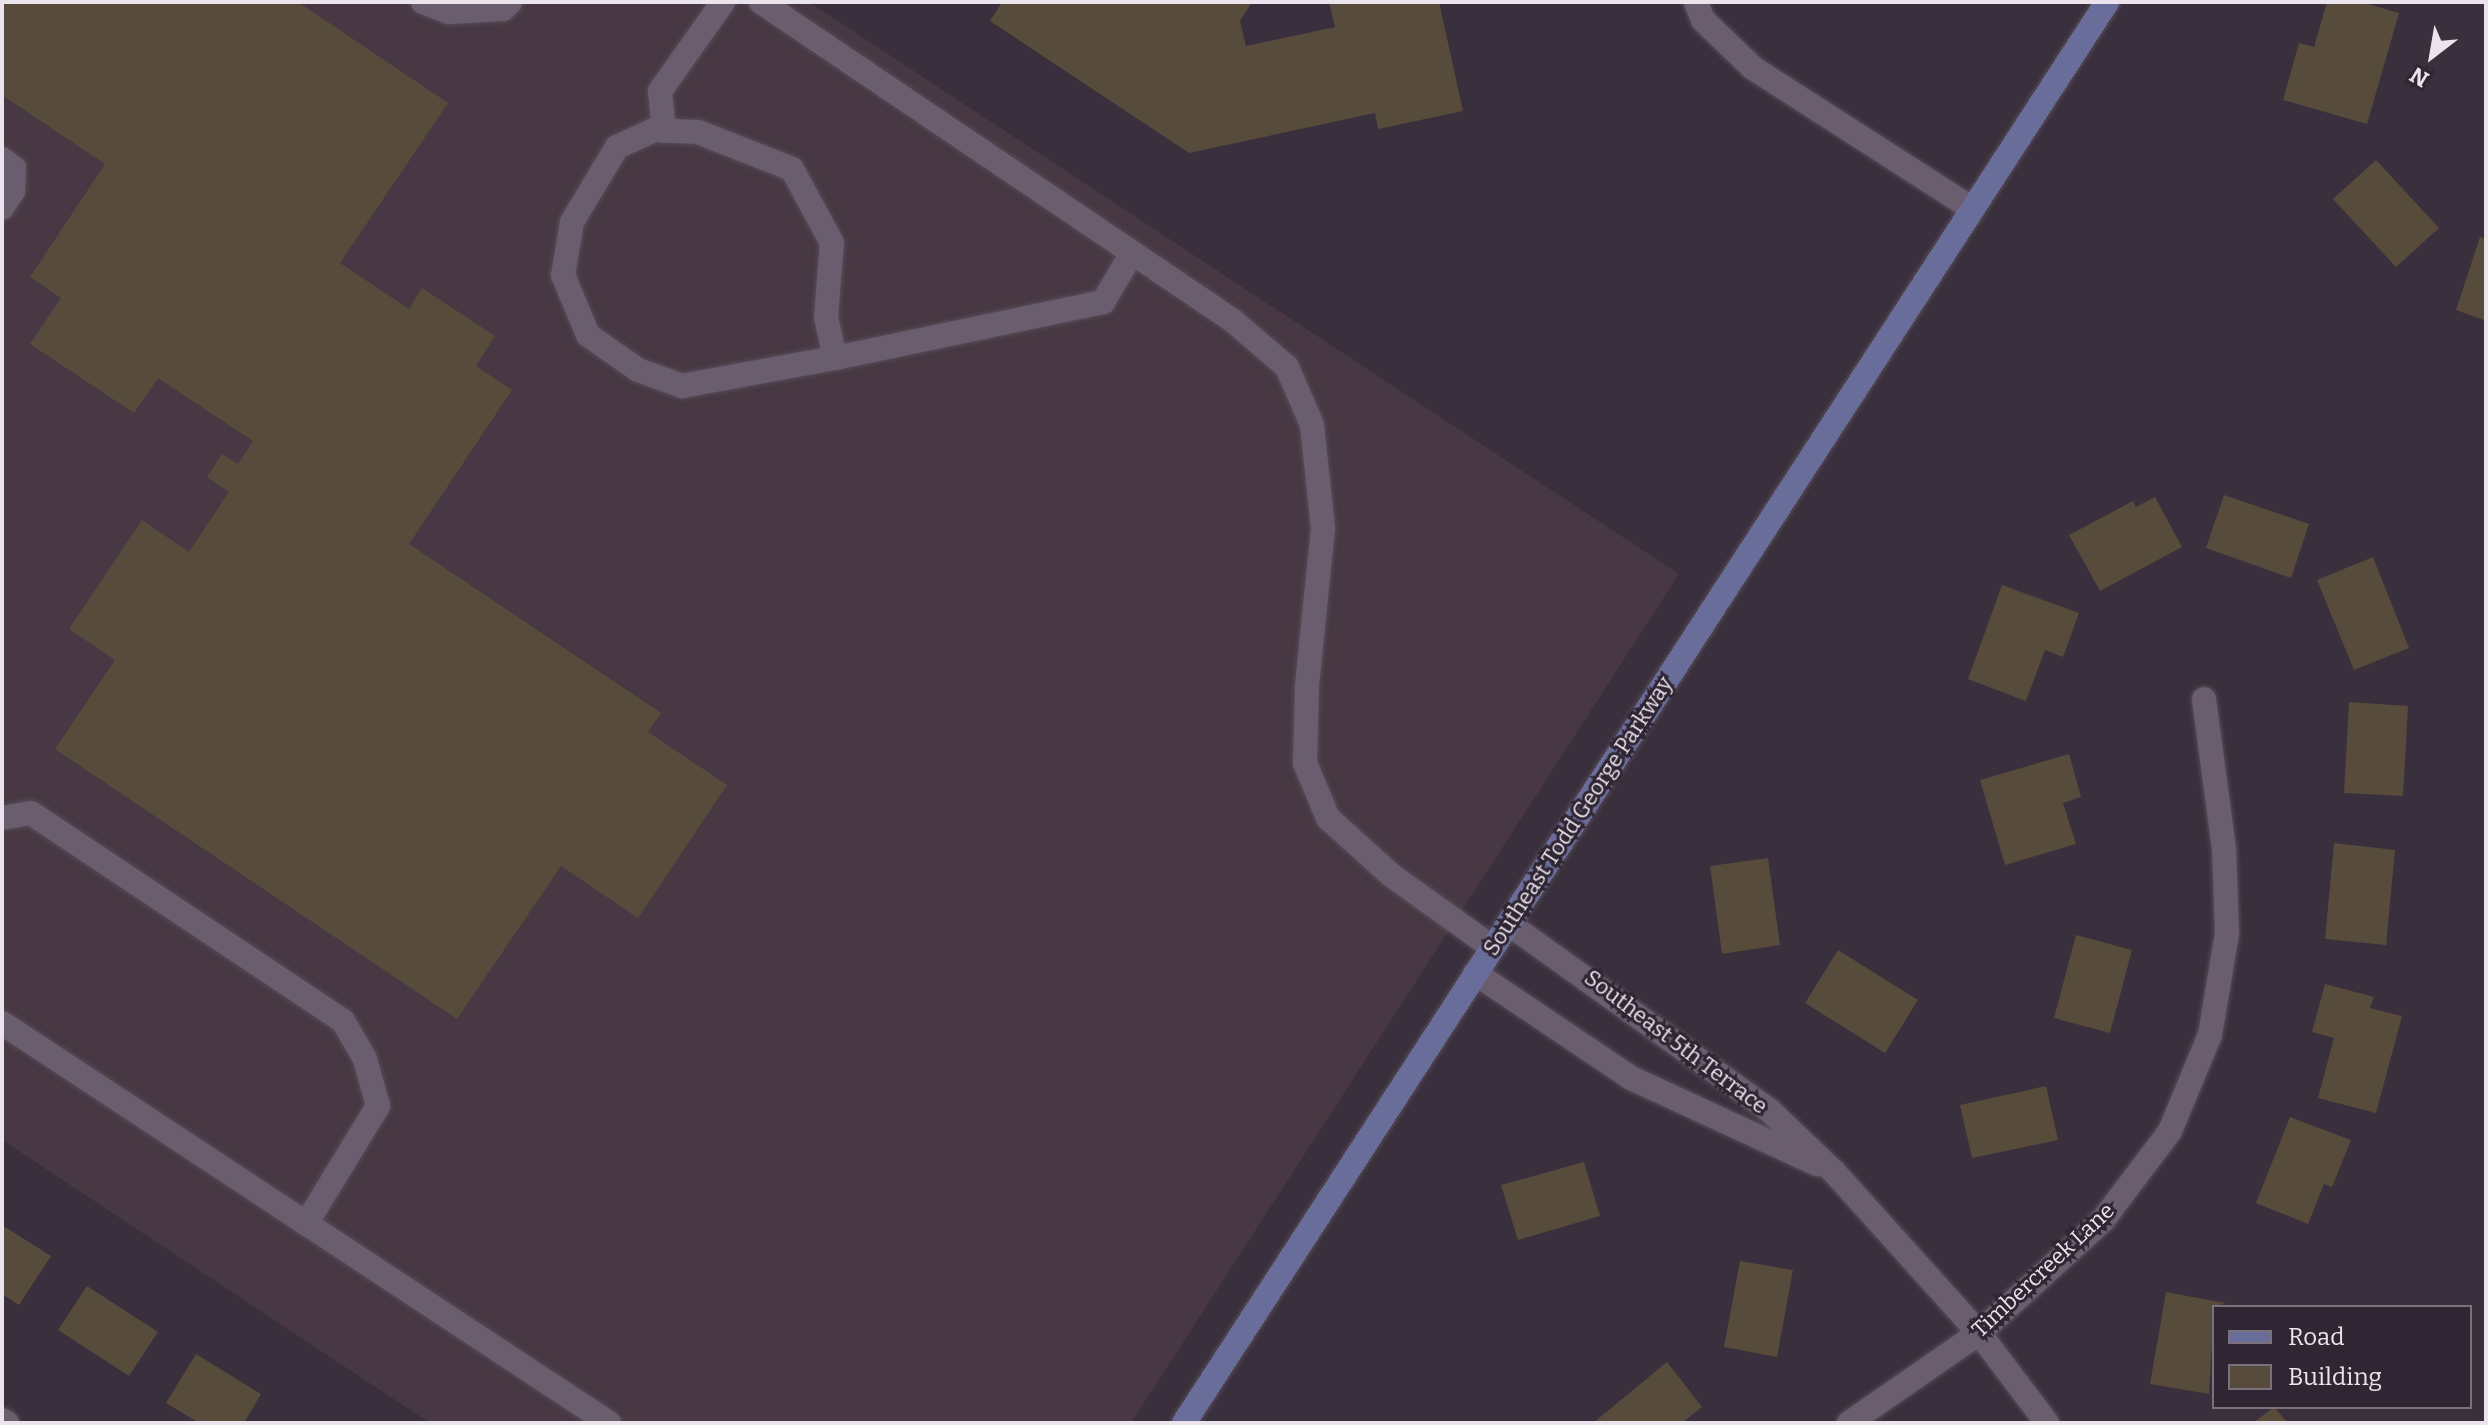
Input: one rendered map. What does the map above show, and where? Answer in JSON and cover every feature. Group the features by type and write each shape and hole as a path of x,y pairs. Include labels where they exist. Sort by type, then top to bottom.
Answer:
{"main road":[{"name":"Southeast Todd George Parkway","path":"1184,1423 2107,2"}],"street":[{"path":"423,2 449,12 503,9 510,2"},
{"path":"664,131 660,91 723,2"},
{"path":"761,2 1232,320 1287,367 1312,425 1323,528 1307,686 1305,763 1328,818 1391,875 1493,948"},
{"path":"1696,2 1703,20 1753,68 1973,209"},
{"path":"835,358 826,317 832,243 792,169 698,132 664,131 617,147 572,222 563,275 588,335 638,370 682,386 835,358 1103,302 1132,253"},
{"path":"2,159 14,168 13,191 2,208"},
{"name":"Timbercreek Lane","path":"1849,1423 1979,1333 2103,1220 2170,1131 2210,1035 2227,933 2224,849 2204,699"},
{"path":"2,818 31,813 343,1021 365,1059 378,1106 306,1224"},
{"name":"Southeast 5th Terrace","path":"1509,924 1770,1111 1834,1172 1979,1333 2047,1423"},
{"name":"Southeast 5th Terrace","path":"1475,973 1631,1078 1834,1172"},
{"path":"2,1023 609,1423"}],"shaded area":[{"path":"2,2 809,2 1679,574 1131,1423 430,1423 2,1140"}],"building":[{"path":"2,2 298,2 448,103 340,263 409,309 422,288 495,336 476,366 512,390 409,544 661,713 648,732 727,785 638,918 561,866 457,1019 55,749 115,660 69,629 142,520 189,552 229,492 207,477 222,454 238,464 253,441 158,378 134,413 30,344 61,298 30,277 105,164 2,95"},
{"path":"1002,2 1252,2 1240,21 1246,46 1335,27 1329,2 1439,2 1463,111 1378,129 1375,113 1189,153 990,21"},
{"path":"2327,2 2361,2 2399,13 2367,124 2283,100 2299,43 2314,47"},
{"path":"2376,160 2439,228 2396,267 2333,199"},
{"path":"2480,237 2486,239 2486,321 2456,310"},
{"path":"2224,495 2309,524 2291,578 2206,548"},
{"path":"2155,497 2182,547 2100,591 2069,535 2133,501 2136,507"},
{"path":"2373,557 2409,648 2354,670 2317,580"},
{"path":"2002,585 2079,613 2063,657 2045,650 2026,701 1968,679"},
{"path":"2349,702 2408,706 2403,796 2344,793"},
{"path":"2069,754 2081,797 2063,803 2076,844 2005,865 1980,780"},
{"path":"2334,843 2395,850 2386,945 2325,939"},
{"path":"1768,858 1780,945 1722,954 1710,866"},
{"path":"2076,935 2132,950 2110,1033 2054,1018"},
{"path":"1838,950 1918,1000 1885,1053 1805,1003"},
{"path":"2325,984 2374,997 2370,1008 2402,1016 2376,1113 2318,1098 2334,1038 2312,1032"},
{"path":"2046,1086 2058,1140 1972,1158 1960,1105"},
{"path":"2290,1117 2351,1140 2332,1187 2324,1184 2308,1224 2256,1203"},
{"path":"1584,1162 1600,1216 1518,1240 1501,1185"},
{"path":"2,1225 51,1256 19,1305 2,1294"},
{"path":"1740,1261 1793,1270 1777,1357 1724,1347"},
{"path":"87,1286 158,1332 129,1376 58,1330"},
{"path":"2166,1292 2225,1303 2212,1305 2209,1394 2150,1384"},
{"path":"196,1354 261,1394 244,1423 199,1423 166,1403"},
{"path":"1667,1362 1702,1407 1682,1423 1593,1423"},
{"path":"2276,1409 2288,1423 2253,1423"}]}
